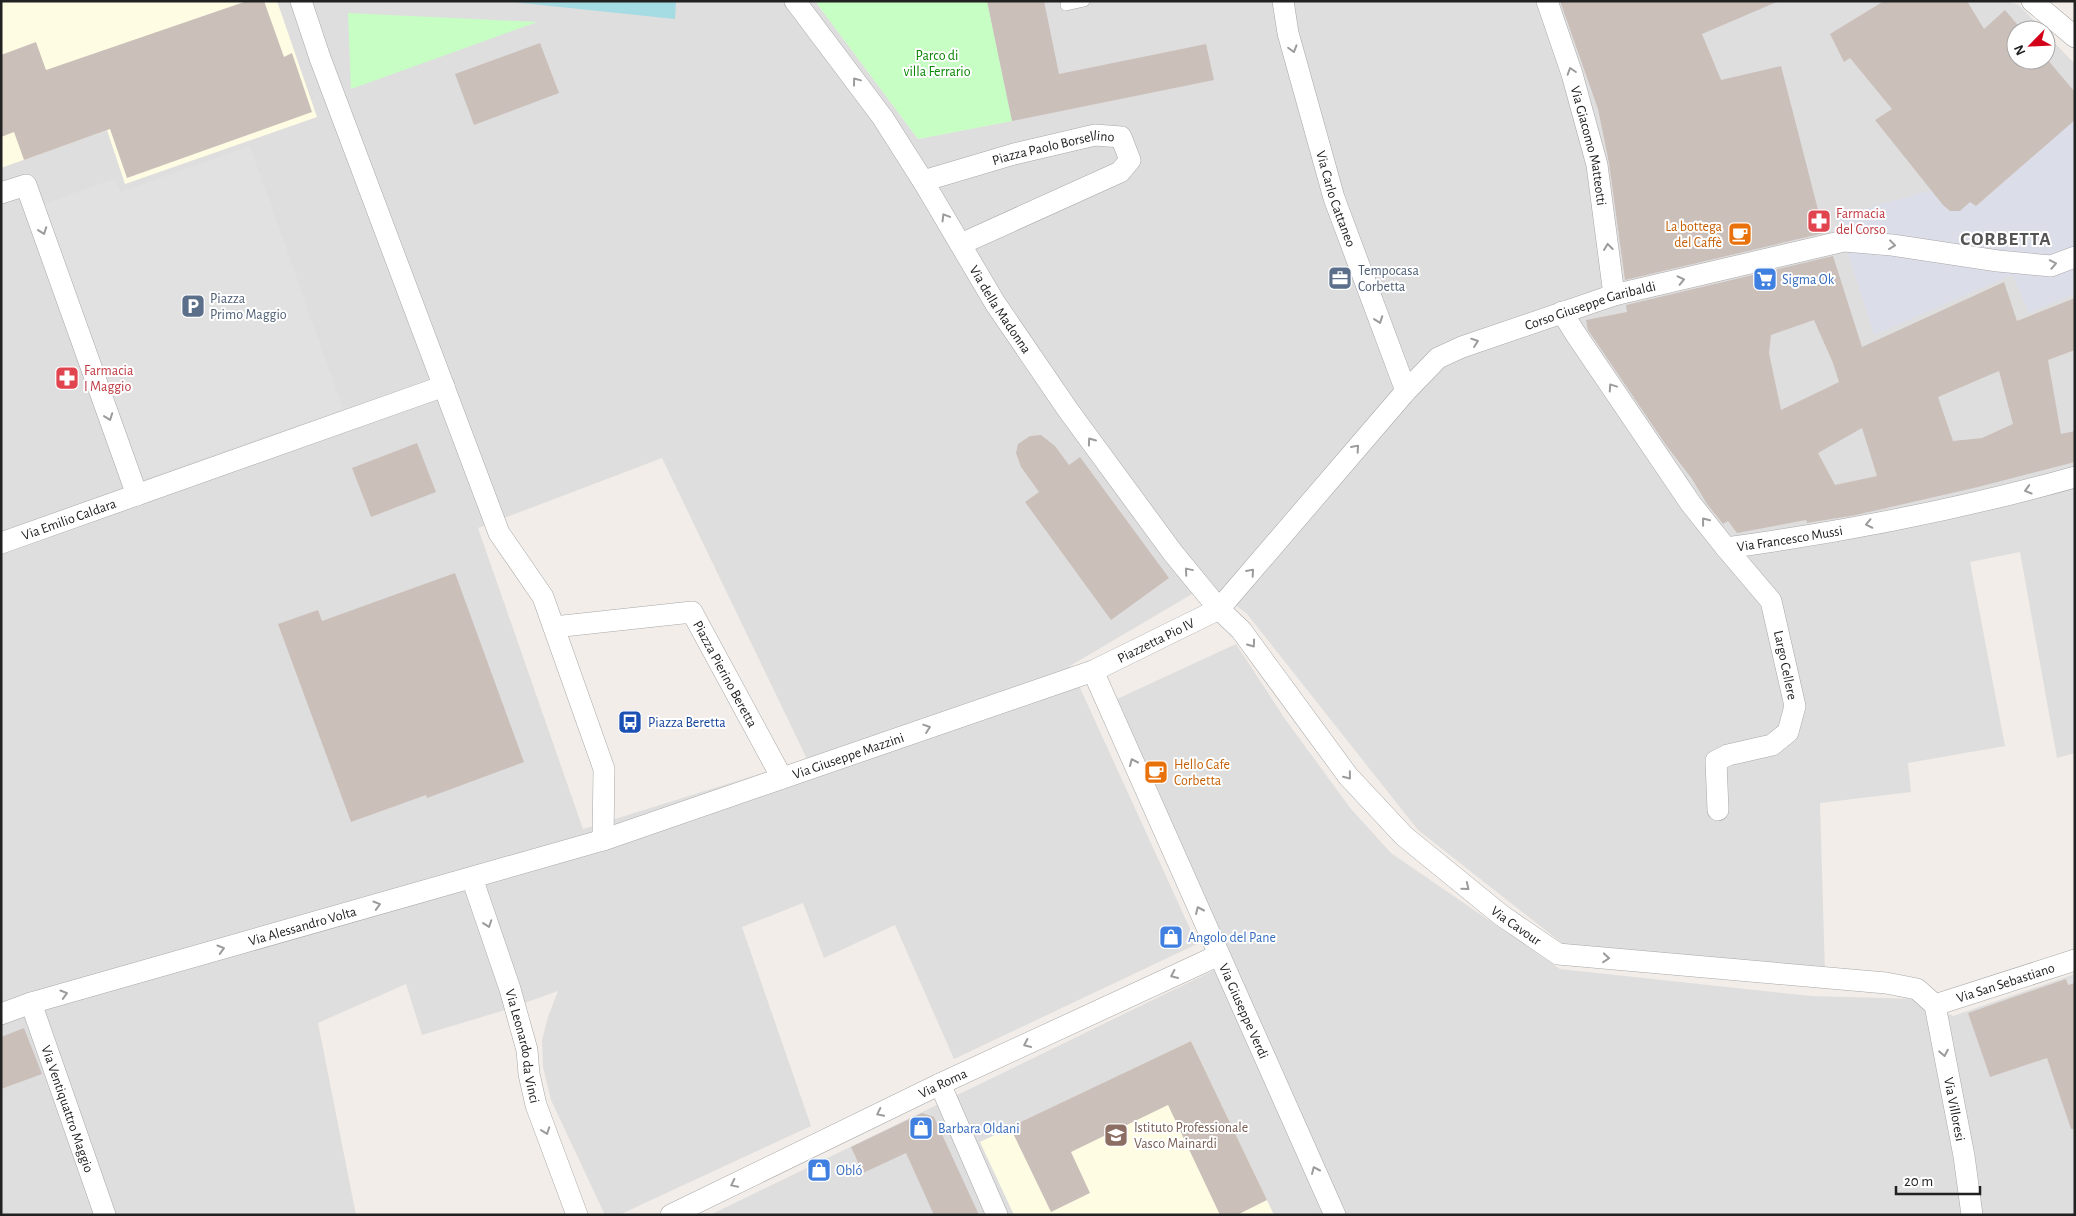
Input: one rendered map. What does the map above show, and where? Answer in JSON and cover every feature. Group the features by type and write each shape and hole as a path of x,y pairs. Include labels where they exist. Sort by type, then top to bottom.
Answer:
{"street":[{"path":"301,1 499,533 543,597 554,627 604,769 603,840"},
{"name":"Via della Madonna","path":"796,1 883,118 923,181 995,303 1068,410 1173,553 1219,609"},
{"name":"Via Carlo Cattaneo","path":"1283,1 1288,32 1334,198 1406,391"},
{"name":"Via Giacomo Matteotti","path":"1547,1 1572,74 1597,165 1614,295"},
{"path":"2032,1 2075,37"},
{"name":"Piazza Paolo Borsellino","path":"923,181 1014,154 1096,135 1121,137 1130,160 1120,172 961,244"},
{"path":"1,193 26,185 137,495 444,386"},
{"name":"Corso Giuseppe Garibaldi","path":"1219,609 1406,391 1438,358 1462,347 1614,295 1844,241 1892,245 1998,261 2051,266 2075,258"},
{"name":"Via Francesco Mussi","path":"1562,312 1574,334 1691,504 1726,548 1810,536 2018,493 2075,476"},
{"name":"Via Emilio Caldara","path":"1,543 137,495"},
{"name":"Largo Cellere","path":"1718,810 1716,762 1728,754 1772,746 1788,732 1795,706 1771,602 1726,548"},
{"name":"Piazzetta Pio IV","path":"1093,670 1219,609"},
{"name":"Via Cavour","path":"1219,609 1241,630 1348,776 1404,836 1501,915 1558,954 1886,983 1917,989 1935,1005"},
{"name":"Piazza Pierino Beretta","path":"554,627 692,612 782,778"},
{"name":"Via Giuseppe Mazzini","path":"603,840 1093,670"},
{"name":"Via Giuseppe Verdi","path":"1093,670 1335,1215"},
{"name":"Via Alessandro Volta","path":"1,1014 31,1003 603,840"},
{"name":"Via Leonardo da Vinci","path":"472,878 510,989 527,1050 529,1074 536,1105 577,1215"},
{"name":"Via Roma","path":"671,1215 940,1084 1218,955"},
{"name":"Via San Sebastiano","path":"1935,1005 2075,960"},
{"name":"Via Ventiquattro Maggio","path":"31,1003 105,1215"},
{"name":"Via Villoresi","path":"1935,1005 1964,1156 1972,1215"},
{"path":"940,1084 997,1215"}],"lane":[{"path":"1066,5 1084,1"}],"shaded area":[{"path":"1,1 815,1 918,139 1011,121 987,1 2005,1 2019,5 2033,20 2006,20 2006,70 2056,70 2056,44 2075,64 2075,753 2057,758 2020,552 1970,562 2005,746 1908,763 1911,792 1820,803 1825,973 1563,944 1418,830 1247,614 1209,584 1070,666 1197,944 954,1059 895,925 824,958 803,903 742,927 811,1126 619,1215 605,1215 551,1100 543,1067 542,1040 558,991 505,1010 422,1035 406,984 318,1023 356,1215 1,1215","holes":["662,458 807,759 583,829 478,528"]},
{"path":"1,1 277,1 317,117 125,184 107,130 1,168"},
{"path":"2075,120 2075,294 2029,313 2012,275 1874,335 1838,216 1932,190 1942,197 1943,205 1950,211 1970,201 1976,206"},
{"name":"Piazza Primo Maggio","path":"250,146 343,409 141,480 43,204 115,179 120,192"},
{"path":"1236,644 1285,719 1351,809 1391,853 1560,969 1811,996 1920,999 1953,1016 2075,974 2075,1215 710,1215 1233,961 1117,699"},
{"name":"Istituto Professionale Vasco Mainardi","path":"1191,1041 1274,1215 1014,1215 980,1142"}],"green space":[{"name":"Parco di villa Ferrario","path":"815,1 987,1 1012,121 918,139"},
{"path":"348,13 537,22 351,89"}],"water":[{"path":"488,1 671,1 676,2 675,19"}],"building":[{"path":"247,1 264,1 284,57 292,53 312,112 127,178 110,129 24,160 14,132 1,137 1,55 36,42 46,70"},
{"path":"987,1 1044,1 1059,74 1206,44 1214,80 1012,121"},
{"path":"1560,1 1779,1 1702,34 1721,80 1781,66 1824,233 1625,280 1609,163 1598,109"},
{"path":"1884,1 1967,1 1984,29 2005,10 2014,20 2006,20 2006,70 2056,70 2075,92 2075,120 1976,206 1970,202 1960,211 1950,211 1943,205 1875,120 1892,109 1850,58 1844,62 1830,34"},
{"path":"540,43 559,93 474,125 455,74"},
{"path":"1833,256 1862,347 2004,282 2017,321 2075,298 2075,350 2048,360 2061,434 2075,431 2075,462 1856,515 1807,523 1806,520 1737,533 1728,521 1723,524 1707,504 1692,479 1666,445 1588,330 1586,320 1627,312 1626,305","holes":["1814,320 1833,363 1839,382 1781,410 1769,353 1771,335","1999,371 2013,424 1982,438 1953,441 1938,397","1862,428 1877,476 1835,485 1818,453"]},
{"path":"1041,435 1055,446 1069,465 1080,457 1169,578 1111,620 1025,502 1039,492 1021,467 1016,453 1018,444 1030,436"},
{"path":"417,443 436,492 371,517 352,468"},
{"path":"455,573 524,762 427,798 426,795 351,822 278,624 318,610 322,621"},
{"path":"2066,979 2068,985 2075,983 2075,1129 2071,1129 2047,1058 1990,1077 1968,1013"},
{"path":"24,1028 42,1074 1,1089 1,1037"},
{"path":"1191,1041 1267,1200 1237,1215 1220,1215 1168,1105 1071,1152 1090,1193 1051,1212 1010,1127"},
{"path":"922,1113 934,1117 979,1215 934,1215 906,1153 863,1173 851,1147"}],"place":[{"name":"Farmacia del Corso","path":"1819,221"},
{"name":"La bottega del Caffè","path":"1740,234"},
{"name":"Tempocasa Corbetta","path":"1340,278"},
{"name":"Sigma Ok","path":"1765,279"},
{"name":"Piazza Primo Maggio","path":"193,306"},
{"name":"Farmacia I Maggio","path":"67,378"},
{"name":"Piazza Beretta","path":"630,722"},
{"name":"Hello Cafe Corbetta","path":"1156,772"},
{"name":"Angolo del Pane","path":"1171,937"},
{"name":"Barbara Oldani","path":"921,1128"},
{"name":"Istituto Professionale Vasco Mainardi","path":"1116,1135"},
{"name":"Obló","path":"819,1170"}],"district":[{"name":"CORBETTA","path":"2006,238"}]}
